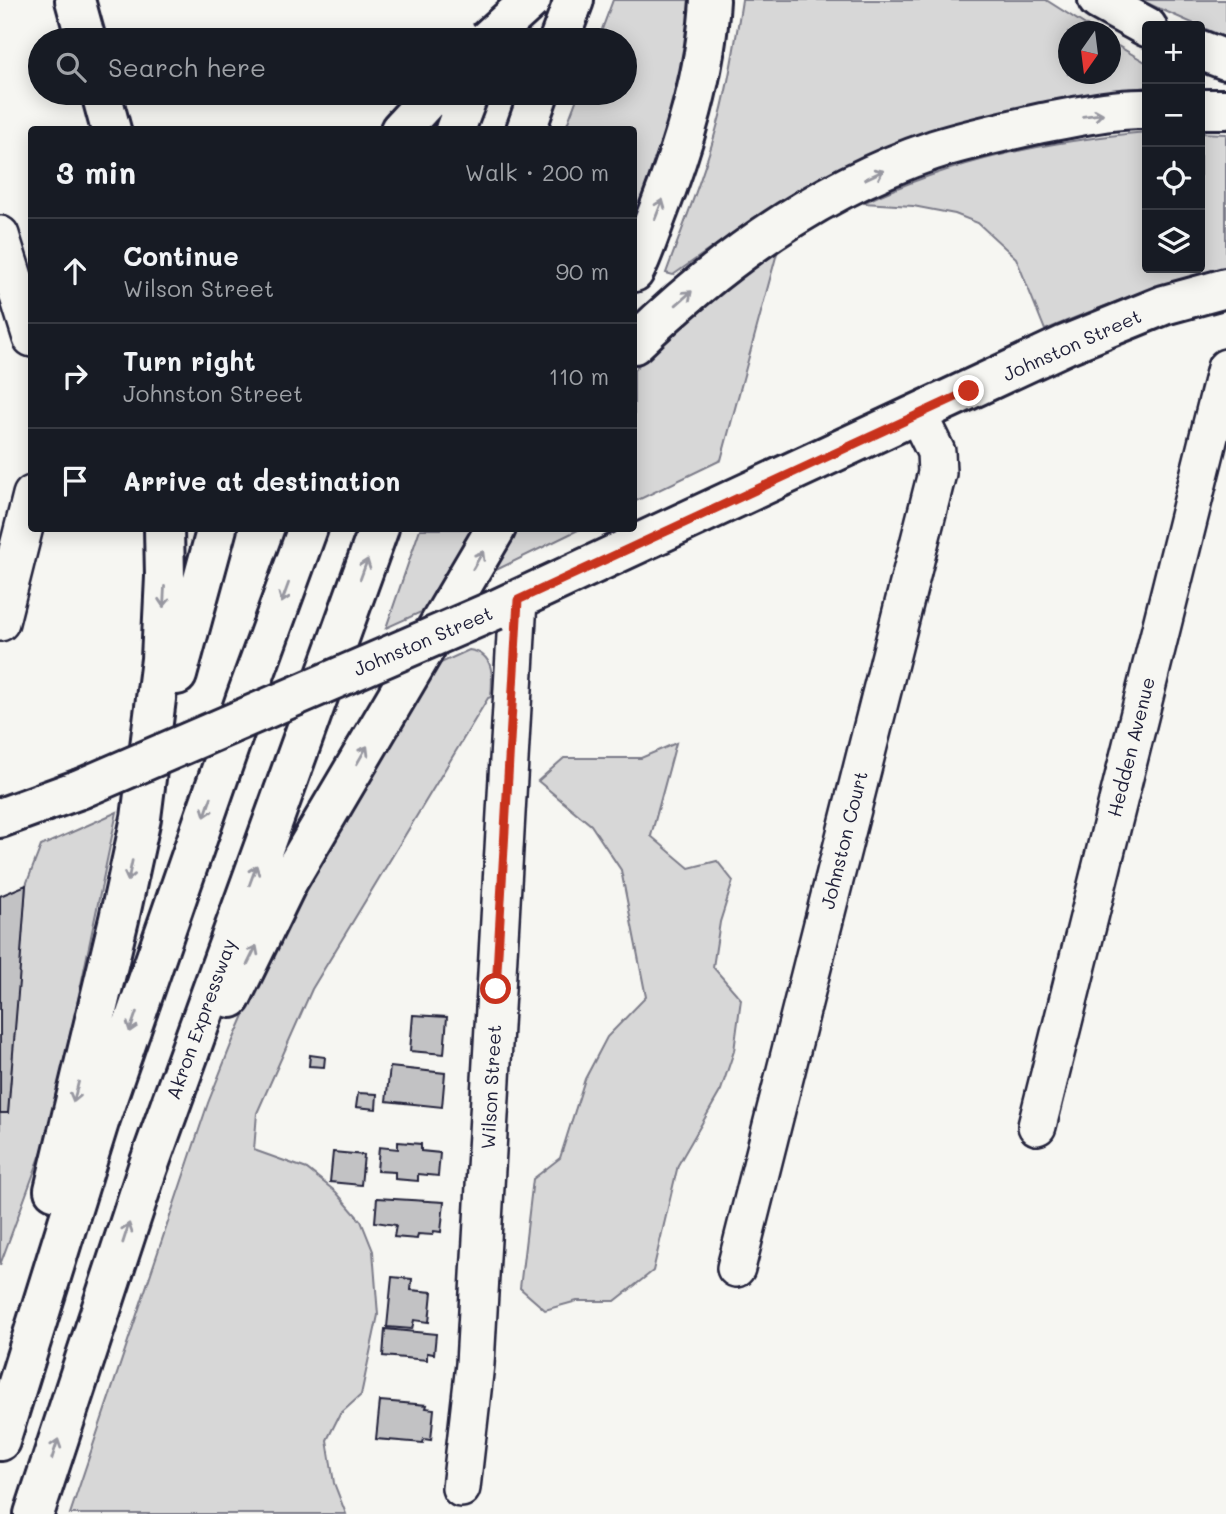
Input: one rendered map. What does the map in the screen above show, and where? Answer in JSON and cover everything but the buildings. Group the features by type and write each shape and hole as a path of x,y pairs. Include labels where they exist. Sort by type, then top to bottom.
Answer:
{"main road":[{"path":"75,0 83,28"},
{"path":"492,28 503,0"},
{"path":"500,28 531,0"},
{"path":"564,28 574,0"},
{"path":"637,264 667,188 687,125 701,72 710,0"},
{"path":"1098,0 1142,24"},
{"path":"1205,52 1226,60"},
{"path":"104,105 110,126"},
{"path":"404,126 423,105"},
{"path":"457,126 464,105"},
{"path":"527,126 535,105"},
{"path":"1205,109 1226,109"},
{"path":"637,341 751,244 825,199 876,173 934,150 1001,132 1070,118 1142,110"},
{"name":"Johnston Street","path":"0,818 80,789 506,605 1065,345 1164,305 1226,288"},
{"path":"141,818 161,659 164,532"},
{"path":"0,1431 74,1098 120,919 141,818 215,532"},
{"path":"0,1441 100,1119 307,532"},
{"name":"Akron Expressway","path":"34,1514 147,1170 378,532"},
{"path":"147,1170 288,881 494,532"}],"street":[{"path":"0,235 28,325"},
{"name":"Hedden Avenue","path":"1037,1126 1226,368"},
{"name":"Johnston Court","path":"736,1268 937,473 936,452 918,415"},
{"path":"0,622 28,511"},
{"name":"Wilson Street","path":"461,1488 475,1364 506,605"}],"shaded area":[{"path":"613,0 696,0 674,99 637,216 637,126 567,126 574,105 637,105 637,28 602,28"},
{"path":"742,0 1046,0 1079,21 1058,21 1058,84 1121,84 1121,48 1142,60 1142,88 1082,97 896,148 831,174 726,238 673,275 666,273 702,175 730,73"},
{"path":"1140,0 1226,0 1226,38 1205,29 1205,21 1188,21"},
{"path":"1142,133 1142,273 1205,273 1205,133 1226,134 1226,269 1134,295 1045,330 1016,258 978,223 955,214 913,206 863,203 966,164 1037,147"},
{"path":"777,253 721,460 637,501 637,367 667,337 739,279"},
{"path":"419,532 474,532 430,608 386,628"},
{"path":"517,532 574,532 492,572"},
{"path":"469,650 484,656 488,661 492,674 491,697 312,989 257,1113 254,1150 307,1169 336,1192 361,1221 373,1251 378,1315 361,1395 340,1414 327,1440 334,1483 346,1514 70,1514 208,1103 263,972 317,867 434,666"},
{"path":"676,743 651,836 689,868 717,861 733,881 720,922 713,967 741,999 734,1051 721,1090 678,1165 653,1271 615,1301 577,1301 545,1310 520,1288 533,1179 560,1158 585,1079 607,1037 646,997 621,870 591,825 538,781 564,758 641,758"},
{"path":"117,812 52,1124 0,1265 0,1113 8,1113 26,885 41,846"}],"route":[{"path":"496,989 518,600 969,391"}]}
